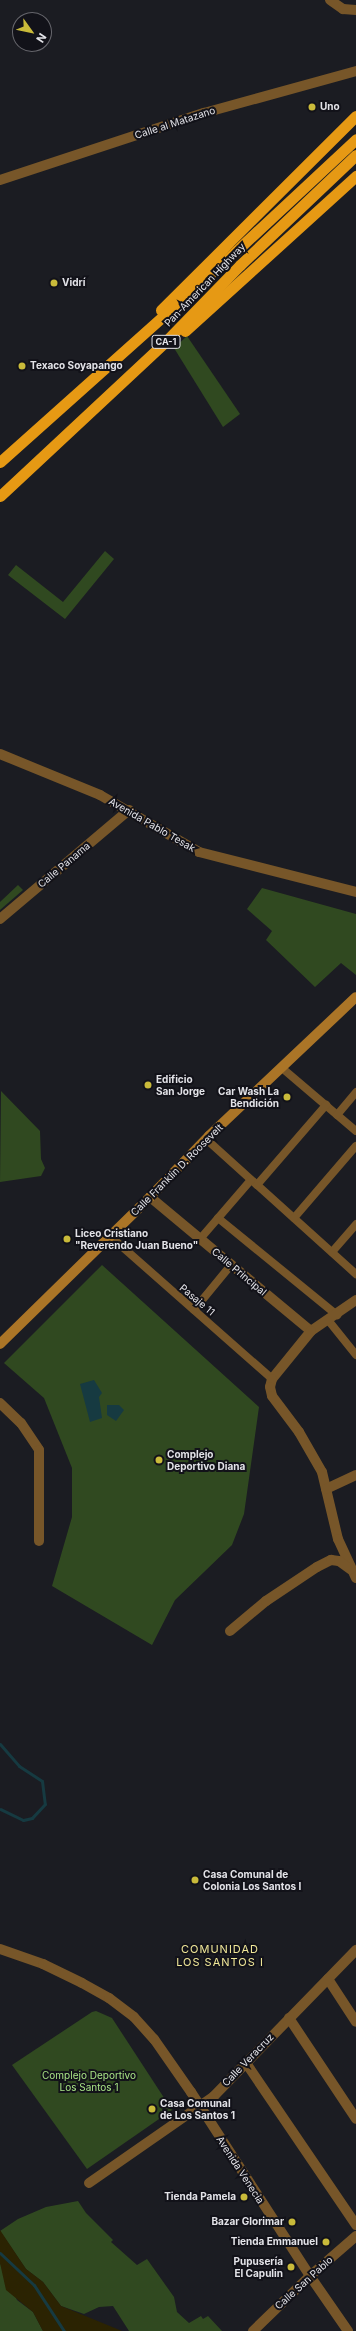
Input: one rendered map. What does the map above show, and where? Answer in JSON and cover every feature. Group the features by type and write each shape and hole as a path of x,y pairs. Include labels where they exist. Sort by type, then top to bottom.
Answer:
{"highway":[{"path":"123,354 165,306 356,116"},
{"name":"Pan-American Highway","path":"0,462 123,354 356,139"},
{"name":"Pan-American Highway","path":"0,496 167,340 240,265 356,155"},
{"path":"167,340 186,330 356,176"}],"main road":[{"name":"Calle Franklin D. Roosevelt","path":"0,1344 150,1197 206,1139 356,997"}],"street":[{"path":"330,0 343,9 356,10"},
{"name":"Calle al Matazano","path":"0,180 204,113 355,73"},
{"name":"Avenida Pablo Tesak","path":"0,754 100,795 129,810 200,852 356,892"},
{"name":"Calle Panama","path":"0,919 129,810"},
{"path":"282,1068 356,1131"},
{"path":"337,1115 356,1092"},
{"path":"200,1239 218,1218 326,1105"},
{"path":"206,1139 356,1274"},
{"path":"294,1218 356,1146"},
{"name":"Calle Principal","path":"150,1197 311,1331"},
{"path":"218,1218 337,1315"},
{"path":"332,1252 356,1224"},
{"name":"Pasaje 11","path":"110,1236 272,1379"},
{"path":"194,1310 231,1265"},
{"path":"355,1573 338,1539 329,1511 322,1472 311,1451 272,1396 272,1379 311,1331 337,1315 356,1300"},
{"path":"328,1320 356,1355"},
{"path":"0,1403 21,1423 39,1450 39,1541"},
{"path":"326,1489 356,1475"},
{"path":"230,1631 266,1601 331,1560 339,1561 355,1573"},
{"name":"Avenida Venecia","path":"0,1949 43,1964 82,1983 109,1998 134,2017 154,2039 310,2276 348,2331"},
{"name":"Calle Veracruz","path":"89,2183 214,2096 356,1950"},
{"path":"328,1979 356,2022"},
{"path":"290,2018 356,2120"},
{"path":"246,2063 356,2225"},
{"name":"Calle San Pablo","path":"252,2331 310,2276 356,2236"},
{"path":"353,2331 356,2328"}],"green space":[{"path":"187,336 240,414 223,427 174,348"},
{"path":"105,551 114,559 65,619 8,575 16,565 63,602"},
{"path":"18,885 23,890 0,910 0,902"},
{"path":"262,888 356,914 356,975 341,963 315,987 266,940 272,931 247,909"},
{"path":"1,1091 40,1131 41,1159 45,1168 41,1176 0,1182"},
{"name":"Complejo Deportivo Diana","path":"102,1265 259,1407 244,1514 232,1545 175,1600 152,1645 52,1586 72,1517 72,1468 44,1398 4,1363"},
{"name":"Complejo Deportivo Los Santos 1","path":"96,2011 112,2018 172,2110 87,2169 12,2065 92,2012"},
{"path":"78,2201 86,2213 113,2240 111,2242 137,2265 147,2259 174,2297 177,2312 189,2323 201,2316 203,2319 208,2316 222,2331 129,2331 113,2306 99,2307 84,2314 61,2306 43,2282 26,2269 0,2231 18,2219 46,2207"},
{"path":"0,2263 17,2300 33,2312 43,2331 0,2331"}],"sand":[{"path":"0,2230 26,2269 43,2282 61,2306 122,2331 43,2331 33,2312 6,2290 0,2263"}],"water":[{"path":"94,1380 102,1393 99,1397 102,1418 90,1422 80,1384"},
{"path":"107,1405 119,1405 124,1410 116,1421 107,1415"}],"waterway":[{"path":"0,1744 19,1766 42,1781 45,1804 32,1818 23,1820 0,1809"},
{"path":"0,2253 34,2285 64,2331"}],"place":[{"name":"Uno","path":"312,107"},
{"name":"Vidrí","path":"54,283"},
{"name":"Texaco Soyapango","path":"22,366"},
{"name":"Edificio San Jorge","path":"148,1085"},
{"name":"Car Wash La Bendición","path":"287,1097"},
{"name":"Liceo Cristiano \"Reverendo Juan Bueno\"","path":"67,1239"},
{"name":"Complejo Deportivo Diana","path":"159,1460"},
{"name":"Casa Comunal de Colonia Los Santos I","path":"195,1880"},
{"name":"Casa Comunal de Los Santos 1","path":"152,2109"},
{"name":"Tienda Pamela","path":"244,2197"},
{"name":"Bazar Glorimar","path":"292,2222"},
{"name":"Tienda Emmanuel","path":"326,2242"},
{"name":"Pupusería El Capulin","path":"291,2267"}],"district":[{"name":"COMUNIDAD LOS SANTOS I","path":"220,1956"}]}
